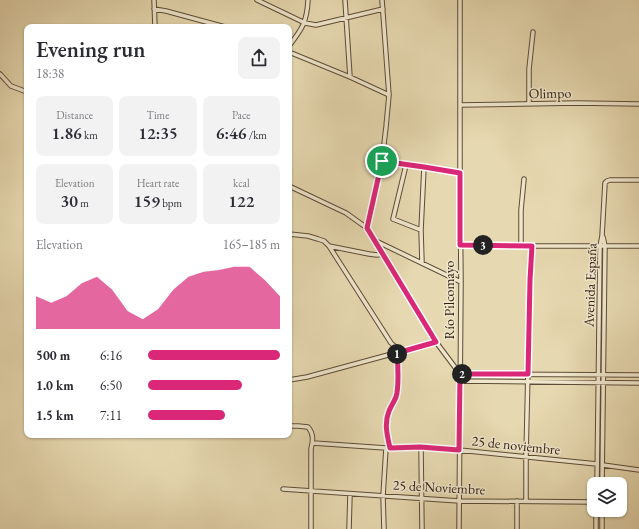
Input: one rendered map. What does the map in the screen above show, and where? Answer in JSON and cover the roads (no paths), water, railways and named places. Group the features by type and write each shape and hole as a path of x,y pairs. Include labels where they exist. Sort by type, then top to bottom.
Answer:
{"street":[{"path":"154,0 155,24"},
{"path":"257,0 305,23 316,25 383,9"},
{"path":"292,42 305,23 308,0"},
{"path":"345,0 350,77"},
{"path":"367,228 382,161 389,95 382,0"},
{"name":"Río Pilcomayo","path":"459,529 461,282 460,0"},
{"path":"154,9 214,24"},
{"path":"529,104 529,69 533,32"},
{"path":"292,53 389,95"},
{"path":"0,74 10,86 24,91"},
{"name":"Olimpo","path":"460,105 639,104"},
{"path":"382,161 460,173"},
{"path":"406,165 393,219 421,230"},
{"path":"422,263 421,230 424,167"},
{"path":"521,246 521,210 524,179"},
{"path":"602,236 605,183 607,181 639,180"},
{"path":"292,187 346,213 367,228 436,342 460,374 639,375"},
{"path":"292,234 318,239 324,241 329,246 391,343 397,348 404,350"},
{"name":"Avenida España","path":"602,236 605,246 602,477"},
{"name":"Avenida España","path":"597,477 600,246 602,236"},
{"path":"375,241 461,282"},
{"path":"460,245 639,246"},
{"path":"329,246 369,254 383,254"},
{"path":"526,501 532,246"},
{"path":"292,380 307,377 436,342"},
{"path":"384,529 383,496 388,448 386,418 396,396 398,376 397,353"},
{"path":"460,381 639,383"},
{"path":"292,426 308,427 312,434 313,443 311,449 310,491 311,529"},
{"name":"25 de noviembre","path":"313,443 388,448 420,447 597,464"},
{"path":"420,447 422,529"},
{"path":"602,465 639,470"},
{"name":"25 de Noviembre","path":"283,489 459,501 587,502"},
{"path":"349,529 350,494"},
{"path":"517,501 518,529"},
{"path":"596,517 596,529"},
{"path":"602,517 602,529"}]}
